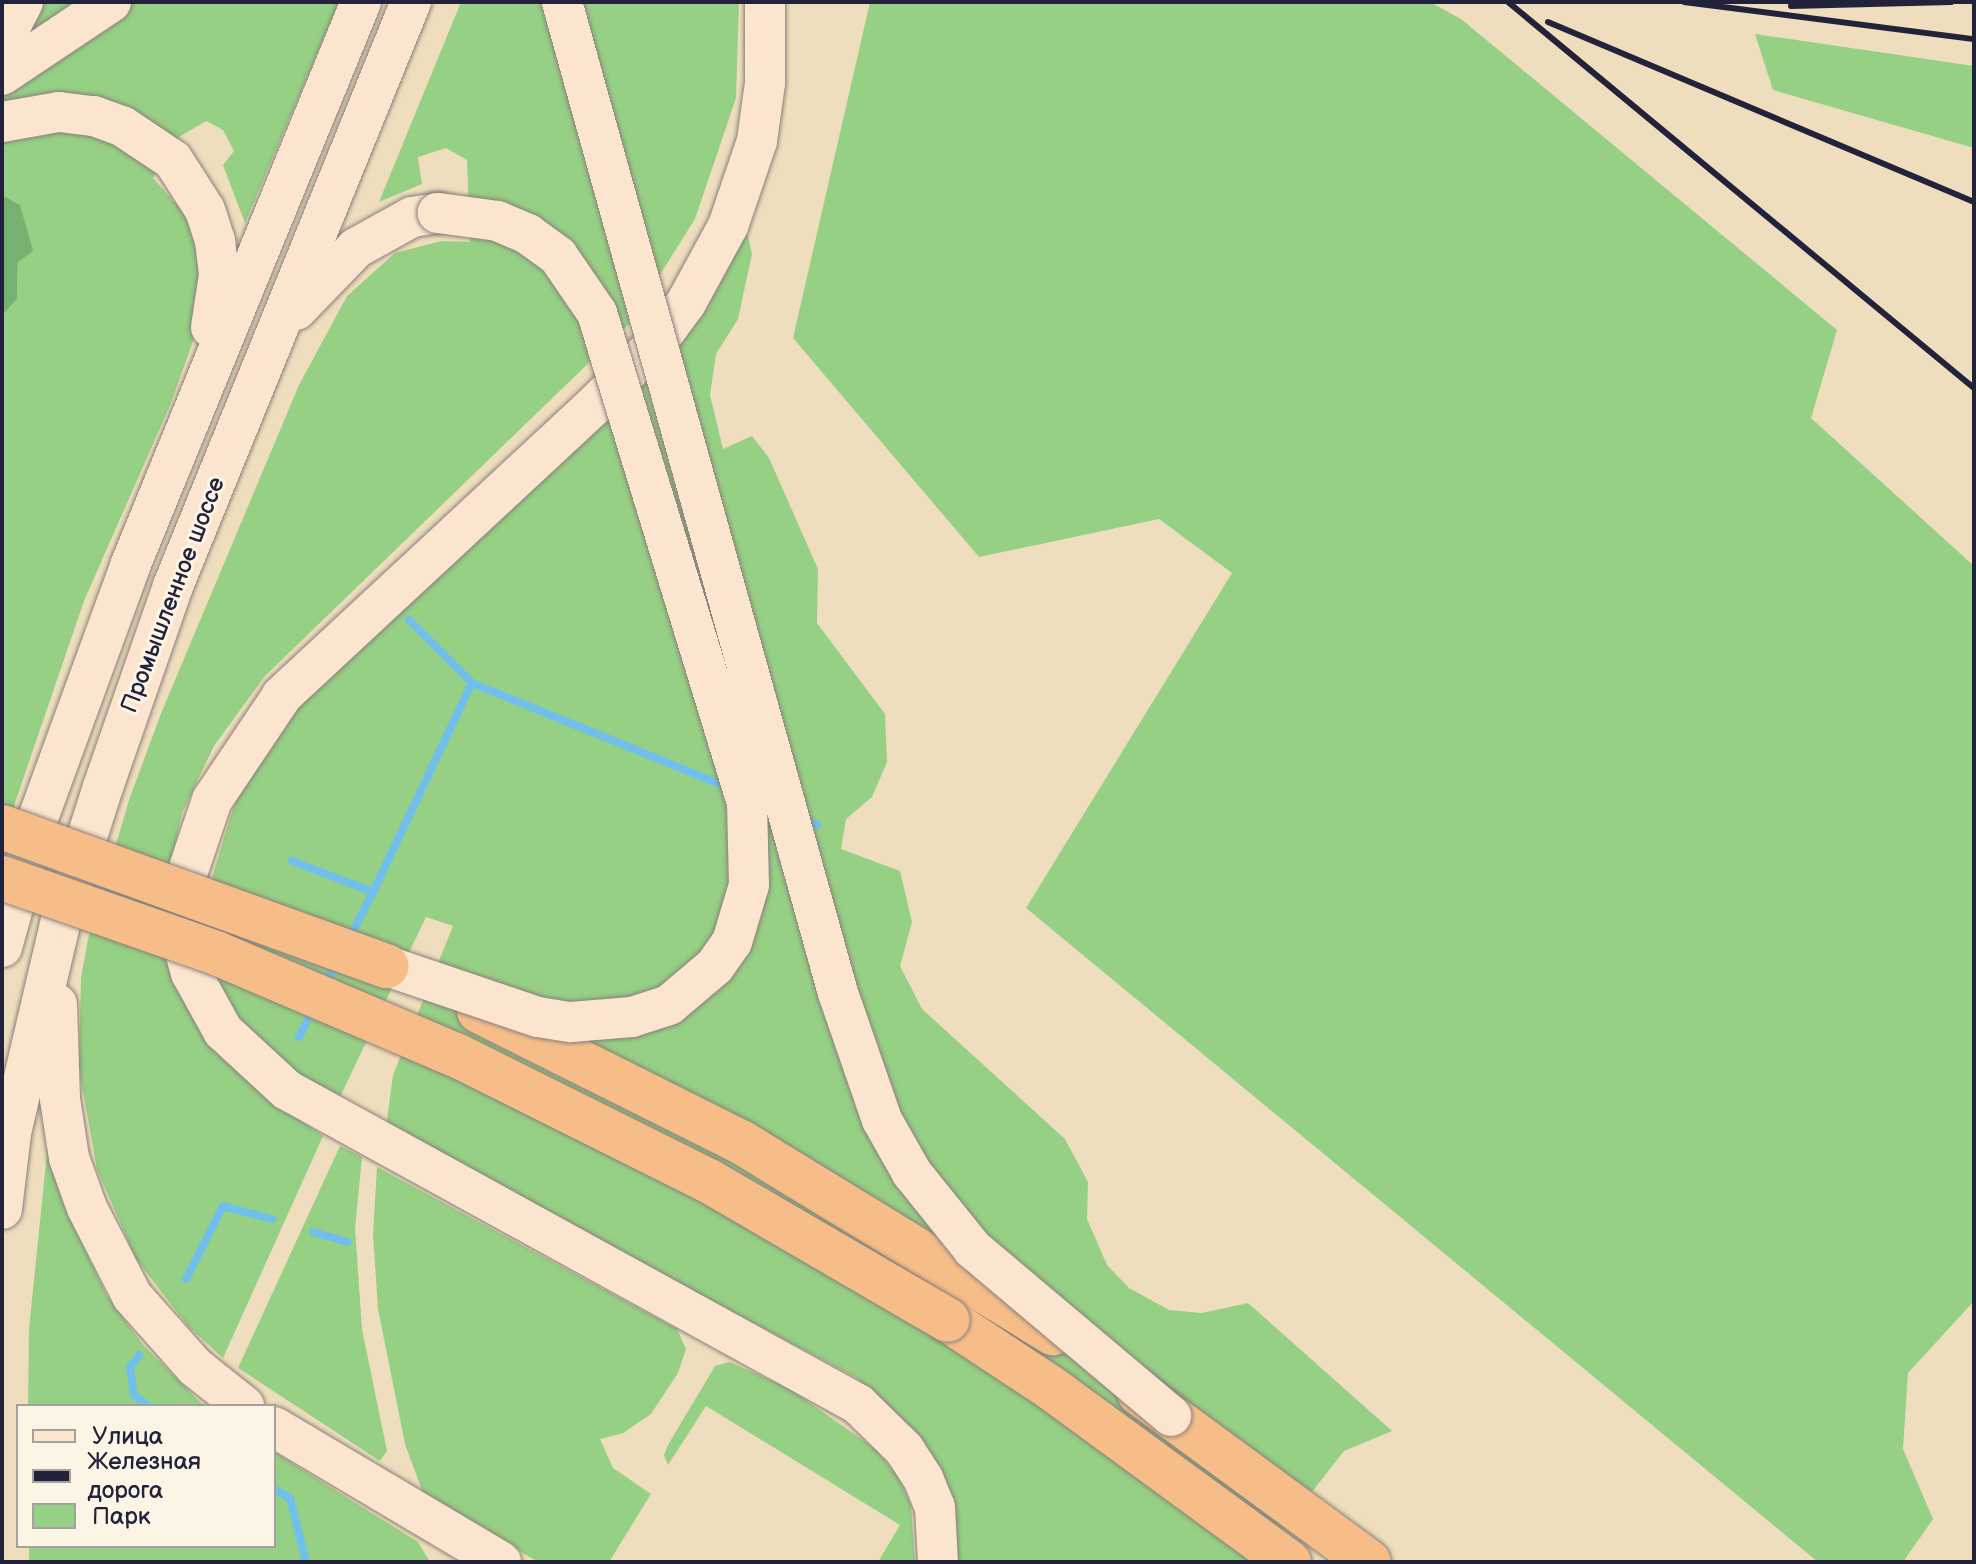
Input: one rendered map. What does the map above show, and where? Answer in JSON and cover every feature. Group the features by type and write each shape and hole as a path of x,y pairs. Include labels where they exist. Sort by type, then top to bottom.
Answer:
{"highway":[{"path":"22,827 387,966 741,1142 969,1278 1171,1416 1356,1553"},
{"path":"2,878 331,1000 458,1056 709,1181 948,1320 1051,1388 1289,1562"}],"main road":[{"path":"2,43 23,2"},
{"path":"2,75 111,2"},
{"name":"Промышленное шоссе","path":"2,947 22,827 361,2"},
{"name":"Промышленное шоссе","path":"2,1209 11,1133 62,916 173,586 411,2"},
{"path":"562,2 838,993 882,1120 919,1183 973,1249 1171,1416"},
{"path":"765,2 765,83 757,141 728,226 686,303 658,341 587,413 346,632 273,708 212,800 186,877 182,940 191,973 223,1031 287,1090 858,1404 904,1449 923,1478 935,1507 938,1562"},
{"path":"2,122 59,112 94,116 148,141 190,182 215,241 219,275 189,416"},
{"path":"269,350 304,299 356,248 412,217 438,213 498,221 528,234 558,256 597,313 747,803 749,885 732,942 715,966 669,1005 632,1017 571,1022 538,1017 387,966"},
{"path":"2,890 22,827"},
{"path":"62,916 57,1008 60,1099 69,1158 87,1208 132,1296 195,1367 241,1404"},
{"path":"276,1428 501,1562"}],"green space":[{"path":"41,2 339,2 245,223 223,165 234,151 223,130 206,121 179,137 153,178 176,204 195,214 208,299 171,403 84,601 2,841 2,316 17,299 20,205 2,195 2,76"},
{"path":"461,2 739,2 736,98 695,219 629,324 265,676 214,746 182,813 171,864 211,1046 262,1093 323,1136 223,1358 188,1326 136,1259 97,1169 79,1069 81,978 88,939 130,797 162,711 299,385 347,296 395,253 441,241 470,242 467,160 446,148 418,157 422,184 379,202"},
{"path":"870,2 1430,2 1461,19 1837,330 1811,418 1974,566 1974,1301 1908,1373 1903,1449 1933,1519 1903,1562 1818,1562 1026,908 1232,573 1159,519 979,557 793,338"},
{"path":"1755,34 1974,66 1974,148 1773,90"},
{"path":"2,195 20,205 33,251 18,262 17,299 2,316"},
{"path":"747,232 752,254 738,319 716,354 710,395 723,449 752,436 769,458 818,569 817,623 885,714 887,762 872,797 846,819 841,849 900,871 912,922 900,966 922,1009 1065,1139 1088,1182 1087,1219 1107,1265 1129,1288 1169,1310 1202,1313 1248,1303 1392,1431 1344,1451 1257,1562 954,1562 952,1494 922,1441 857,1378 386,1128 393,1075 453,926 426,917 338,1101 315,1090 249,1034 222,999 206,927 213,874 238,793 273,739 315,686 703,307"},
{"path":"48,1143 62,1201 107,1296 143,1345 202,1404 28,1404 29,1329"},
{"path":"340,1146 362,1157 355,1228 362,1329 387,1451 380,1461 238,1368"},
{"path":"377,1167 677,1329 686,1349 678,1373 651,1414 623,1433 600,1439 613,1468 651,1494 609,1562 538,1562 423,1493 405,1444 378,1309 373,1234"},
{"path":"730,1362 790,1389 874,1448 898,1476 911,1505 915,1562 878,1562 900,1525 706,1406 668,1465 664,1455 668,1445 715,1366"},
{"path":"276,1453 418,1542 430,1562 29,1562 29,1548 276,1548"}],"waterway":[{"path":"409,620 472,683 729,788"},
{"path":"292,861 373,892 472,683"},
{"path":"801,818 818,825"},
{"path":"350,937 373,892"},
{"path":"324,987 338,960"},
{"path":"299,1037 313,1010"},
{"path":"186,1279 223,1206 272,1219"},
{"path":"313,1232 348,1242"},
{"path":"139,1355 130,1368 134,1395 145,1404"},
{"path":"276,1490 290,1498 306,1562"}],"railway":[{"path":"1508,2 1974,388"},
{"path":"1684,2 1974,39"},
{"path":"1791,6 1951,2"},
{"path":"1548,22 1974,202"}]}
